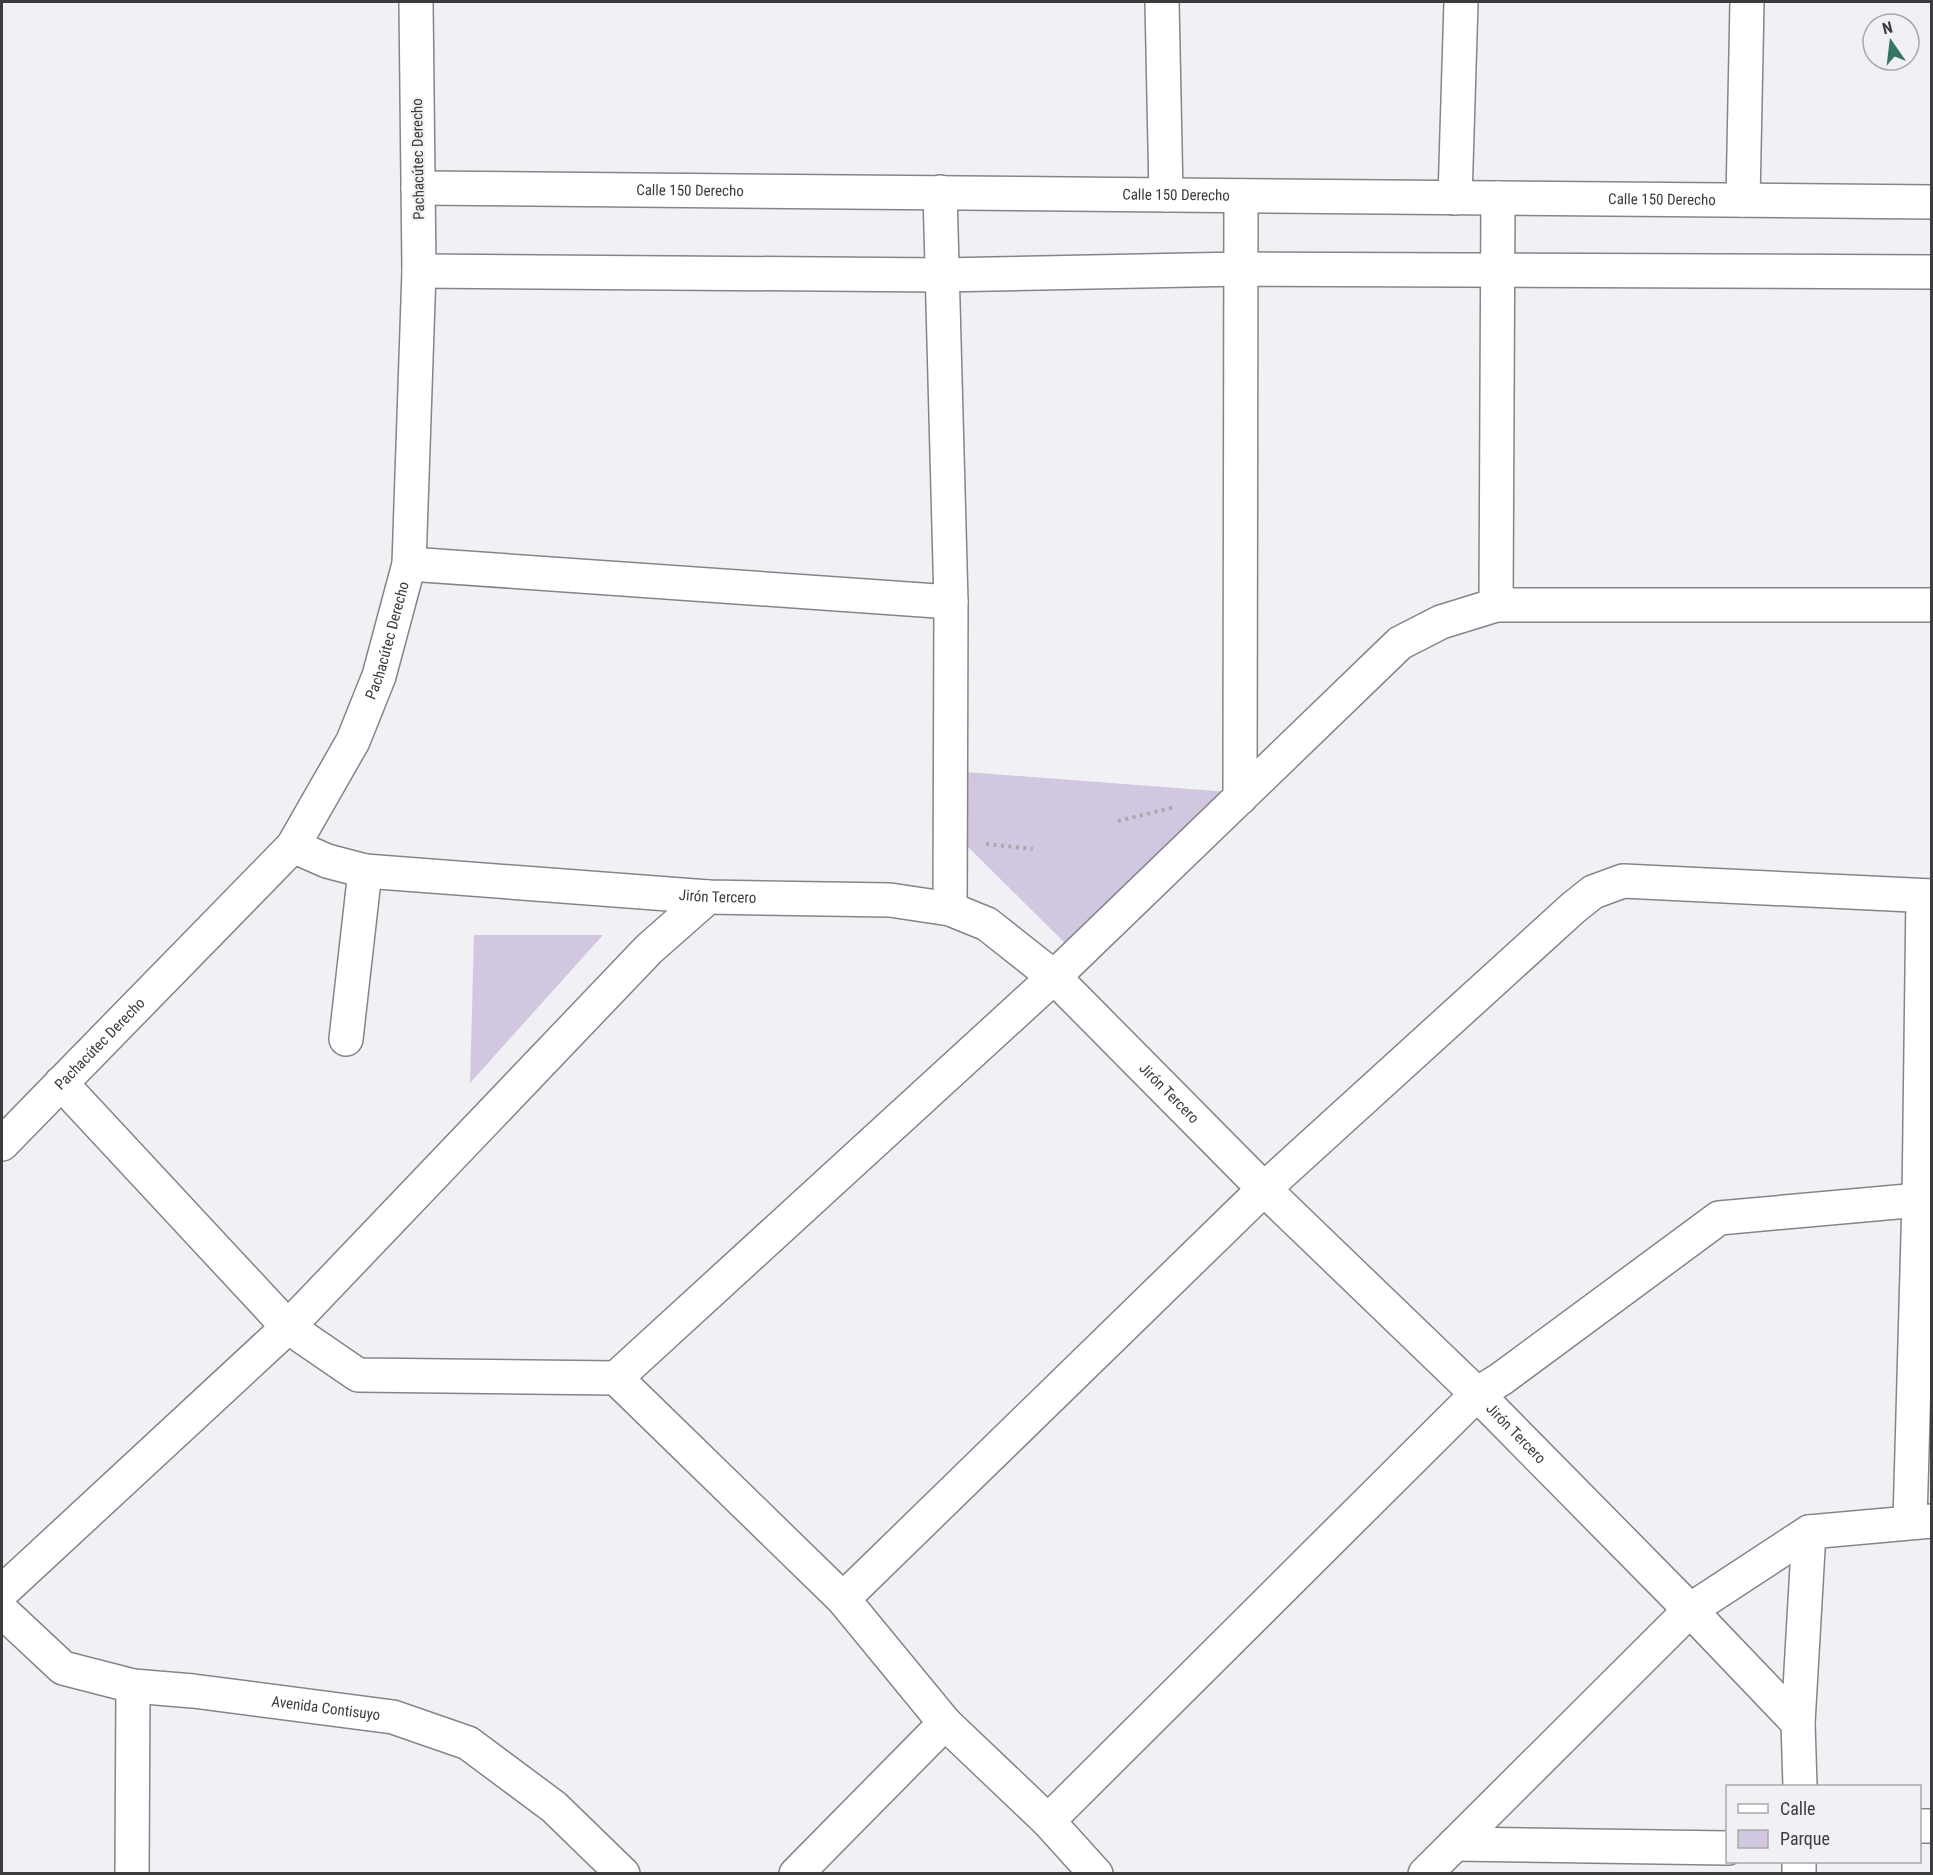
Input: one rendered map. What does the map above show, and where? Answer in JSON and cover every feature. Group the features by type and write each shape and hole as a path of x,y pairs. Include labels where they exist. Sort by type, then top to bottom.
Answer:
{"street":[{"name":"Pachacútec Derecho","path":"2,1144 293,846 353,741 379,676 409,564 419,271 416,2"},
{"path":"1162,2 1166,195"},
{"path":"1455,198 1461,2"},
{"path":"1743,200 1747,2"},
{"name":"Calle 150 Derecho","path":"418,188 1932,202"},
{"path":"940,192 951,602 950,909"},
{"path":"1240,798 1241,195"},
{"path":"1496,605 1498,198"},
{"path":"419,271 942,275 1241,269 1932,272"},
{"path":"409,564 951,602"},
{"path":"61,1083 288,1326 358,1375 616,1378 1054,977 1400,643 1441,622 1496,605 1932,605"},
{"name":"Jirón Tercero","path":"293,846 327,861 365,871 708,897 890,900 950,909 987,924 1054,977 1264,1189 1477,1394 1798,1723"},
{"path":"346,1039 365,871"},
{"path":"843,1599 1264,1189 1593,892 1623,882 1927,896 1918,1200 1921,1521 1809,1532 1690,1610 1425,1874"},
{"path":"2,1592 288,1326 649,949 708,897"},
{"path":"1048,1821 1477,1394 1719,1218 1918,1200"},
{"path":"616,1378 843,1599 945,1723 1048,1821 1096,1874"},
{"path":"1800,1785 1798,1723 1809,1532"},
{"name":"Avenida Contisuyo","path":"2,1611 63,1668 133,1686 193,1691 393,1717 468,1743 554,1807 623,1874"},
{"path":"132,1874 133,1686"},
{"path":"796,1874 945,1723"},
{"path":"1455,1844 1726,1848"}],"path":[{"path":"981,844 1033,849"}],"green space":[{"path":"965,772 1229,792 1066,944 963,842"},
{"path":"474,935 603,935 470,1083"}]}
